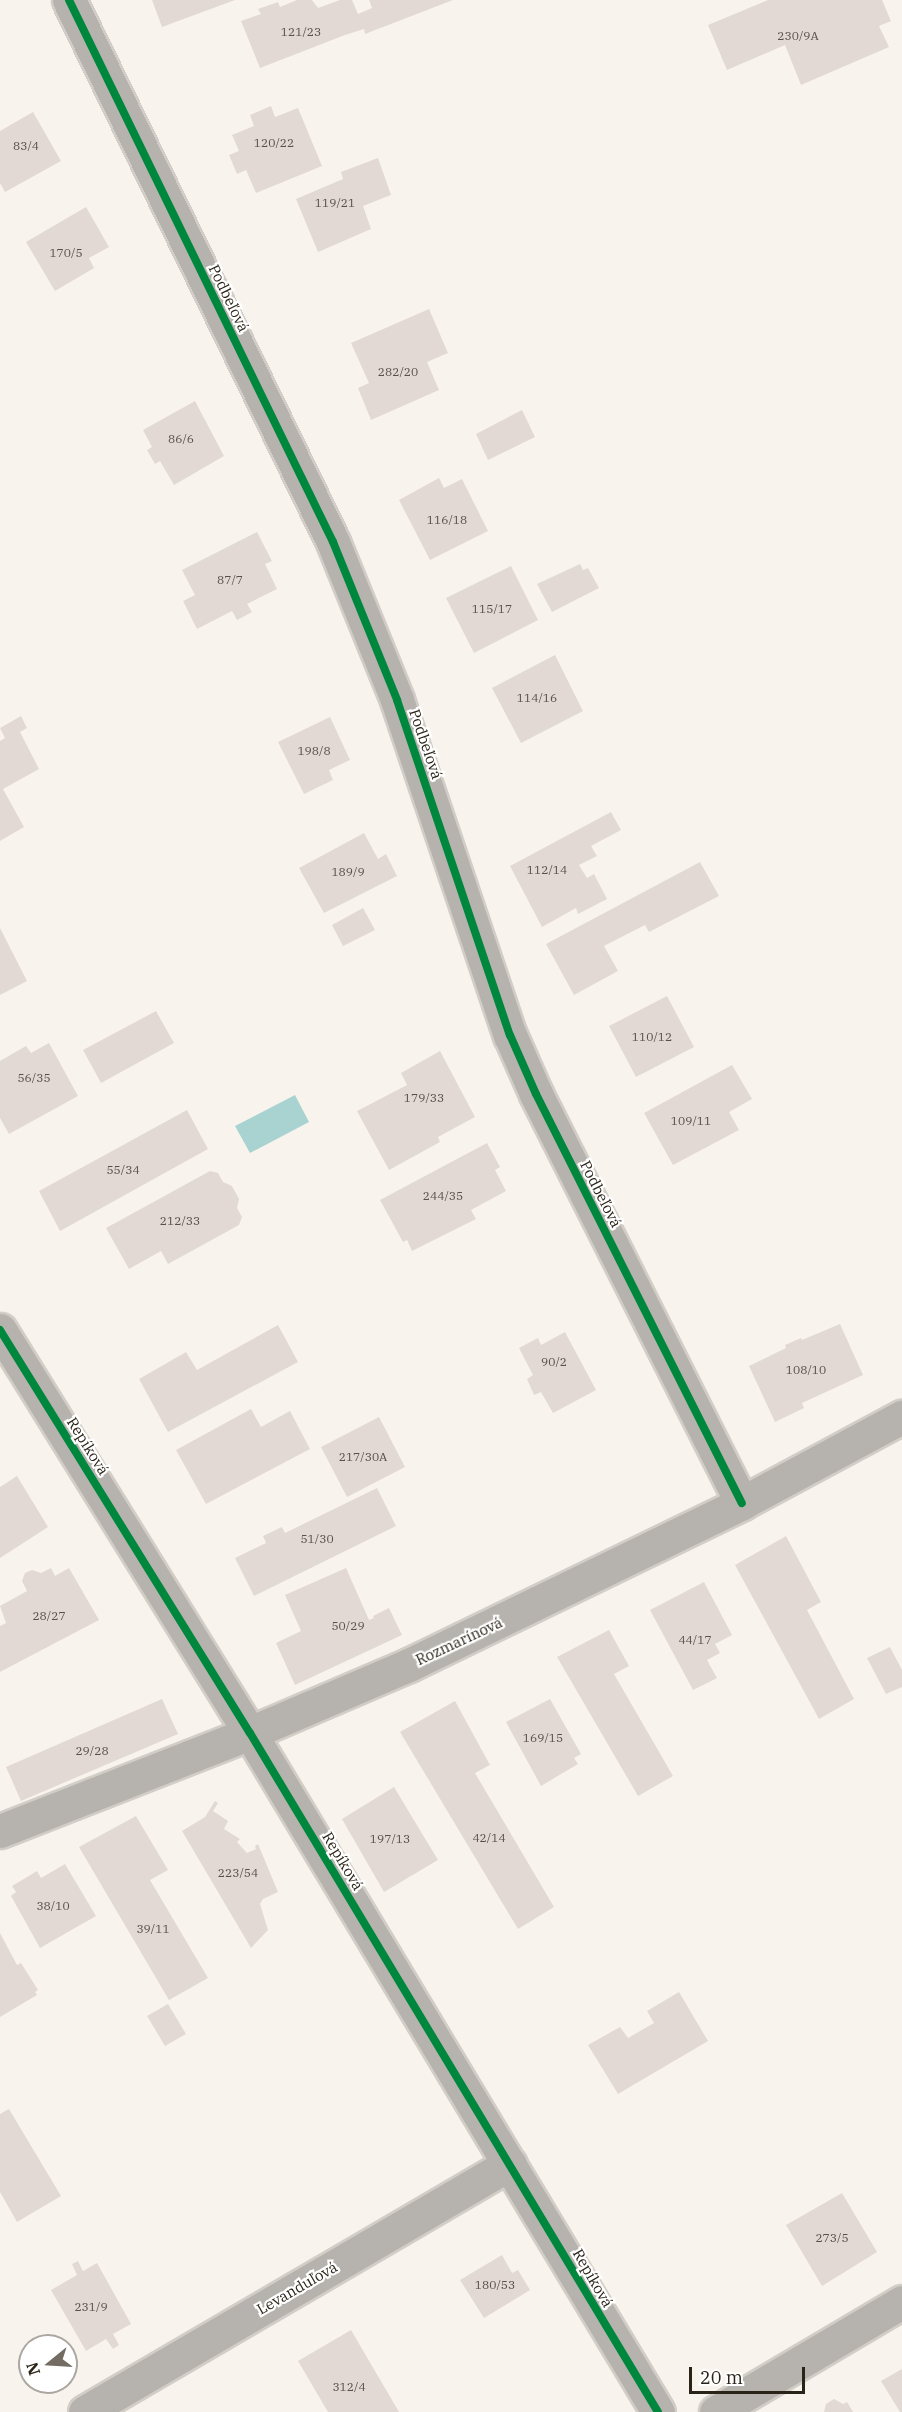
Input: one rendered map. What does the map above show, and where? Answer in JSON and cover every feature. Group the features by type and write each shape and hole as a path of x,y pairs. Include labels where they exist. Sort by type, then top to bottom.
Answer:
{"street":[{"name":"Podbeľová","path":"69,0 333,542 397,700 510,1035 536,1094 742,1503"},
{"name":"Repíková","path":"0,1330 250,1732 656,2411"},
{"name":"Rozmarínová","path":"0,1831 250,1732 409,1665 742,1503 902,1418"},
{"name":"Levanduľová","path":"85,2412 510,2164"},
{"path":"716,2412 902,2302"}],"water":[{"path":"295,1095 309,1122 250,1153 235,1126"}],"building":[{"path":"152,0 235,0 162,27"},
{"path":"297,0 312,0 318,8 340,0 352,0 358,14 372,8 369,0 453,0 365,34 364,29 345,35 260,68 241,21 261,14 258,9 278,2 280,7"},
{"path":"768,0 882,0 891,21 879,26 889,47 801,85 785,45 727,70 708,25"},
{"path":"271,106 275,117 298,108 322,166 256,193 246,170 237,174 229,155 239,151 232,135 254,126 250,115"},
{"path":"33,112 61,161 5,192 0,183 0,131"},
{"path":"378,158 391,195 363,206 371,229 318,252 296,199 343,179 341,172"},
{"path":"86,207 109,247 89,258 94,268 55,291 26,242"},
{"path":"429,309 448,353 427,362 439,390 371,420 358,388 369,383 351,343"},
{"path":"195,401 224,456 174,485 160,461 155,464 147,450 152,447 143,430"},
{"path":"522,410 535,437 488,460 476,434"},
{"path":"439,478 444,488 462,479 488,531 430,560 399,500"},
{"path":"257,532 272,561 265,564 277,589 247,604 252,612 237,620 232,611 197,629 183,601 195,595 182,570"},
{"path":"580,564 583,570 588,568 599,588 552,612 537,584"},
{"path":"511,566 538,620 474,653 446,598"},
{"path":"555,655 583,711 521,743 492,688"},
{"path":"21,716 27,728 20,732 39,769 3,789 24,827 0,841 0,741 5,738 0,728"},
{"path":"330,717 350,760 329,770 333,780 304,794 278,742"},
{"path":"611,812 621,830 591,846 597,856 579,865 587,878 594,874 607,899 578,914 576,908 542,927 510,866"},
{"path":"364,833 378,859 386,854 397,876 324,913 299,868"},
{"path":"700,862 719,896 649,932 645,925 604,946 618,971 574,995 546,944"},
{"path":"363,908 375,930 343,946 332,925"},
{"path":"0,928 27,981 0,995"},
{"path":"667,996 694,1047 636,1077 609,1026"},
{"path":"156,1011 174,1043 101,1083 83,1050"},
{"path":"49,1043 78,1096 9,1134 0,1118 0,1061 26,1046 31,1053"},
{"path":"440,1051 475,1117 438,1137 440,1142 389,1170 357,1111 407,1085 401,1073"},
{"path":"732,1065 752,1099 729,1112 739,1130 673,1165 644,1113"},
{"path":"187,1110 208,1149 60,1231 39,1191"},
{"path":"487,1143 500,1167 495,1170 506,1191 471,1210 476,1219 412,1251 407,1240 403,1242 380,1200"},
{"path":"210,1171 218,1173 223,1182 232,1186 239,1199 237,1208 242,1217 239,1225 168,1264 161,1251 129,1269 106,1228"},
{"path":"840,1324 863,1375 802,1403 804,1408 775,1422 749,1366 786,1348 785,1345"},
{"path":"278,1325 298,1362 168,1432 139,1379 186,1352 197,1370"},
{"path":"565,1332 596,1390 553,1413 541,1392 534,1395 527,1379 533,1375 519,1348 538,1338 541,1345"},
{"path":"251,1409 261,1427 290,1411 310,1449 206,1504 176,1450"},
{"path":"379,1417 405,1467 347,1497 321,1447"},
{"path":"17,1476 48,1527 0,1558 0,1487"},
{"path":"377,1488 396,1526 254,1596 235,1558 266,1543 263,1536 282,1527 285,1533"},
{"path":"786,1536 821,1602 807,1610 854,1699 819,1719 735,1565"},
{"path":"51,1568 55,1576 69,1568 99,1620 0,1672 0,1626 6,1623 0,1606 27,1591 22,1581 25,1573 32,1570 41,1573"},
{"path":"346,1568 369,1620 389,1608 402,1635 295,1685 276,1643 301,1631 285,1595"},
{"path":"704,1582 732,1635 715,1644 720,1653 707,1660 717,1678 693,1690 650,1610"},
{"path":"609,1630 629,1666 614,1674 673,1776 638,1796 557,1657"},
{"path":"890,1647 902,1670 902,1687 886,1694 867,1658"},
{"path":"162,1699 178,1734 21,1801 6,1767"},
{"path":"550,1699 581,1754 574,1758 578,1764 541,1786 506,1722"},
{"path":"455,1701 490,1765 475,1773 554,1907 518,1929 400,1732"},
{"path":"394,1787 438,1860 384,1892 342,1819"},
{"path":"215,1801 218,1803 213,1811 228,1821 224,1829 240,1839 237,1842 247,1853 256,1849 255,1846 258,1844 278,1892 263,1899 260,1904 268,1930 251,1948 182,1831 205,1817"},
{"path":"136,1816 168,1870 150,1880 208,1978 169,2000 79,1847"},
{"path":"65,1864 96,1916 40,1948 11,1896 16,1892 12,1886 37,1871 41,1878"},
{"path":"0,1933 17,1965 21,1963 38,1990 35,1992 37,1995 0,2017"},
{"path":"679,1992 708,2041 618,2094 588,2045 620,2027 628,2038 654,2023 647,2011"},
{"path":"168,2004 186,2034 165,2046 147,2016"},
{"path":"9,2109 61,2196 17,2222 0,2192 0,2114"},
{"path":"842,2193 877,2252 822,2286 786,2225"},
{"path":"502,2255 512,2273 518,2270 530,2290 484,2318 460,2280"},
{"path":"78,2261 83,2271 97,2263 131,2324 113,2334 119,2345 113,2349 106,2339 86,2351 51,2290 77,2275 72,2264"},
{"path":"351,2330 399,2412 328,2412 298,2361"},
{"path":"902,2369 902,2412 900,2412 881,2381"},
{"path":"834,2399 843,2404 847,2402 853,2412 824,2412 826,2404"}],"cycle path":[{"path":"69,0 333,542 397,700 510,1035 536,1094 742,1503"},
{"path":"0,1330 250,1733 658,2412"}]}
